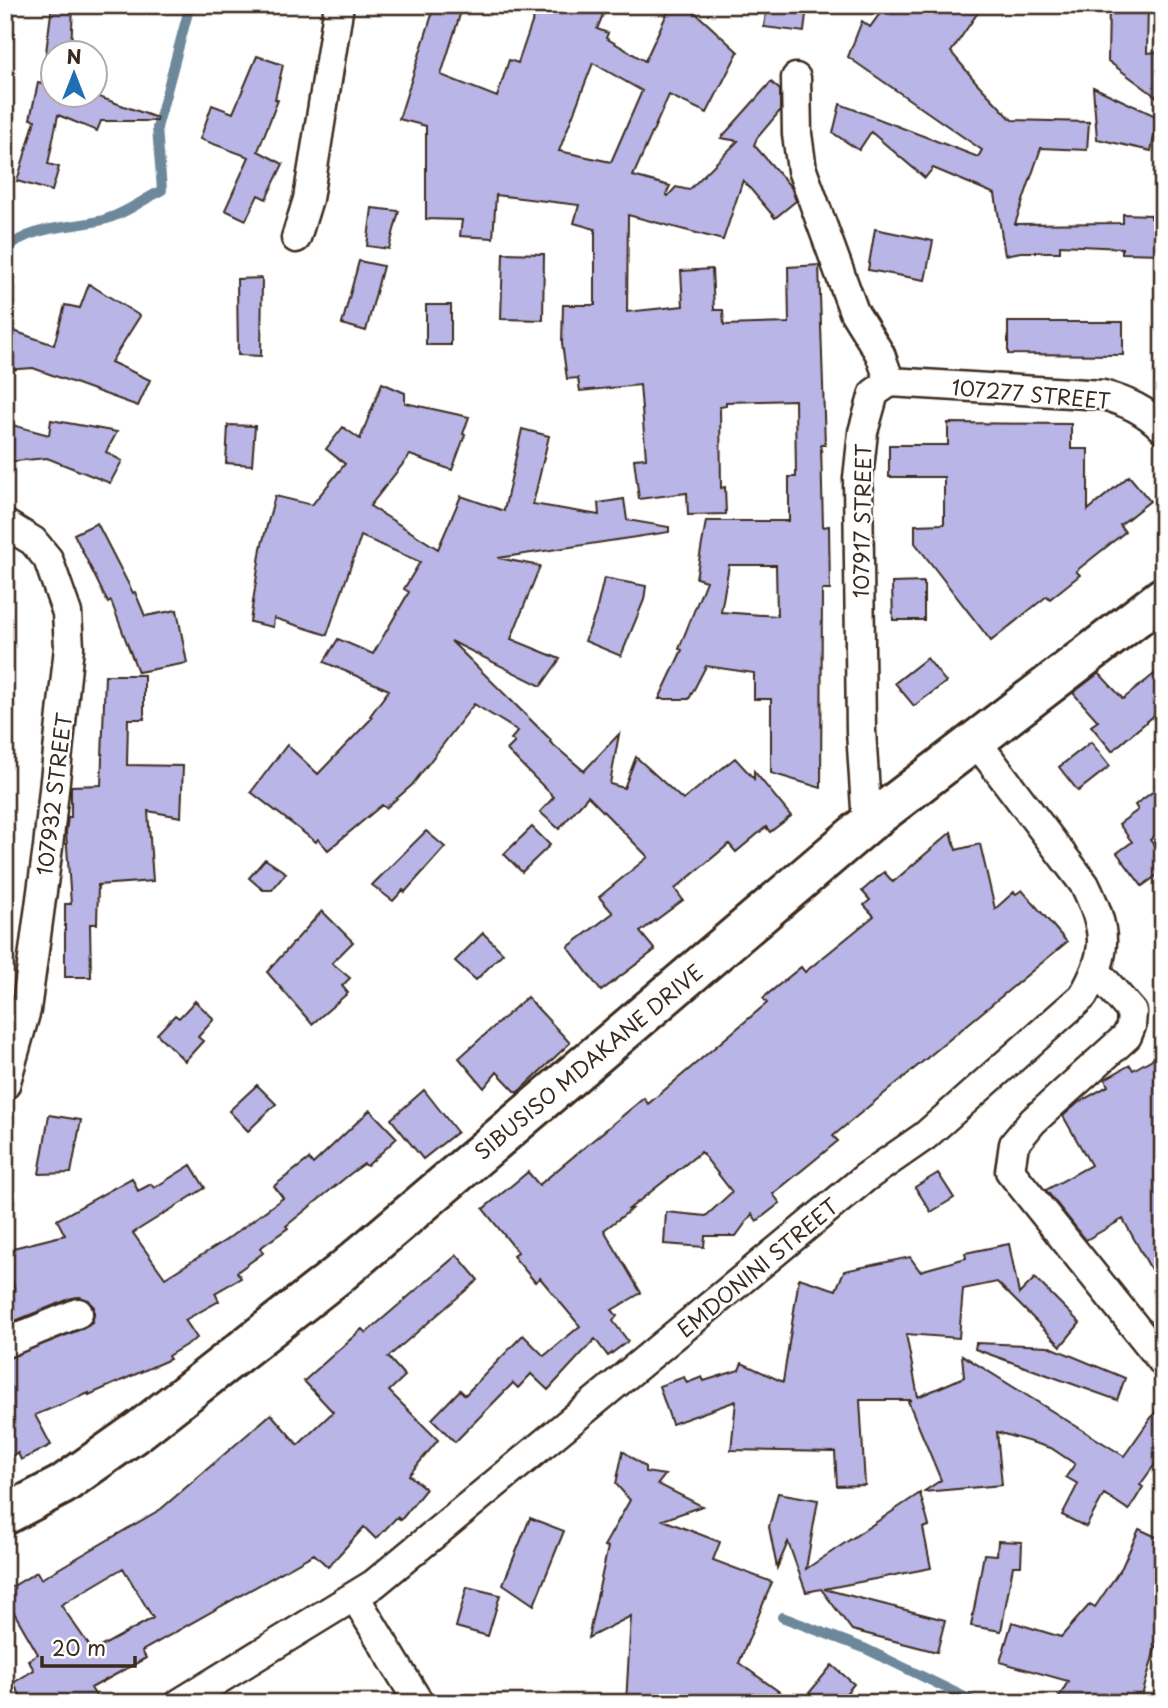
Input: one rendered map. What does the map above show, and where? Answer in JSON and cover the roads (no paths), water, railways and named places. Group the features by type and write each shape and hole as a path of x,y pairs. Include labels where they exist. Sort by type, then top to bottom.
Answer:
{"street":[{"path":"296,238 308,199 339,5"},
{"path":"796,78 797,134 802,170 854,312 880,354 890,382"},
{"name":"107277 STREET","path":"890,382 1102,395 1128,402 1149,414 1163,428"},
{"name":"107917 STREET","path":"867,824 860,705 858,478 863,432 874,393 890,382"},
{"name":"107932 STREET","path":"5,524 33,541 48,559 67,613 69,647 55,787 26,1010 5,1086"},
{"name":"SIBUSISO MDAKANE DRIVE","path":"5,1514 62,1485 142,1429 338,1274 867,824 1163,597"},
{"name":"EMDONINI STREET","path":"180,1703 355,1597 866,1177 925,1136 1083,996 1097,972 1102,950 1102,927 1085,886 975,740"},
{"path":"1097,972 1132,1012 1127,1036 1033,1121 1014,1144 1010,1171 1163,1362"},
{"path":"5,1343 78,1313"},
{"path":"355,1597 419,1703"}],"waterway":[{"path":"5,249 41,231 110,218 162,190 157,128 190,5"},
{"path":"782,1617 866,1649 977,1703"}]}
